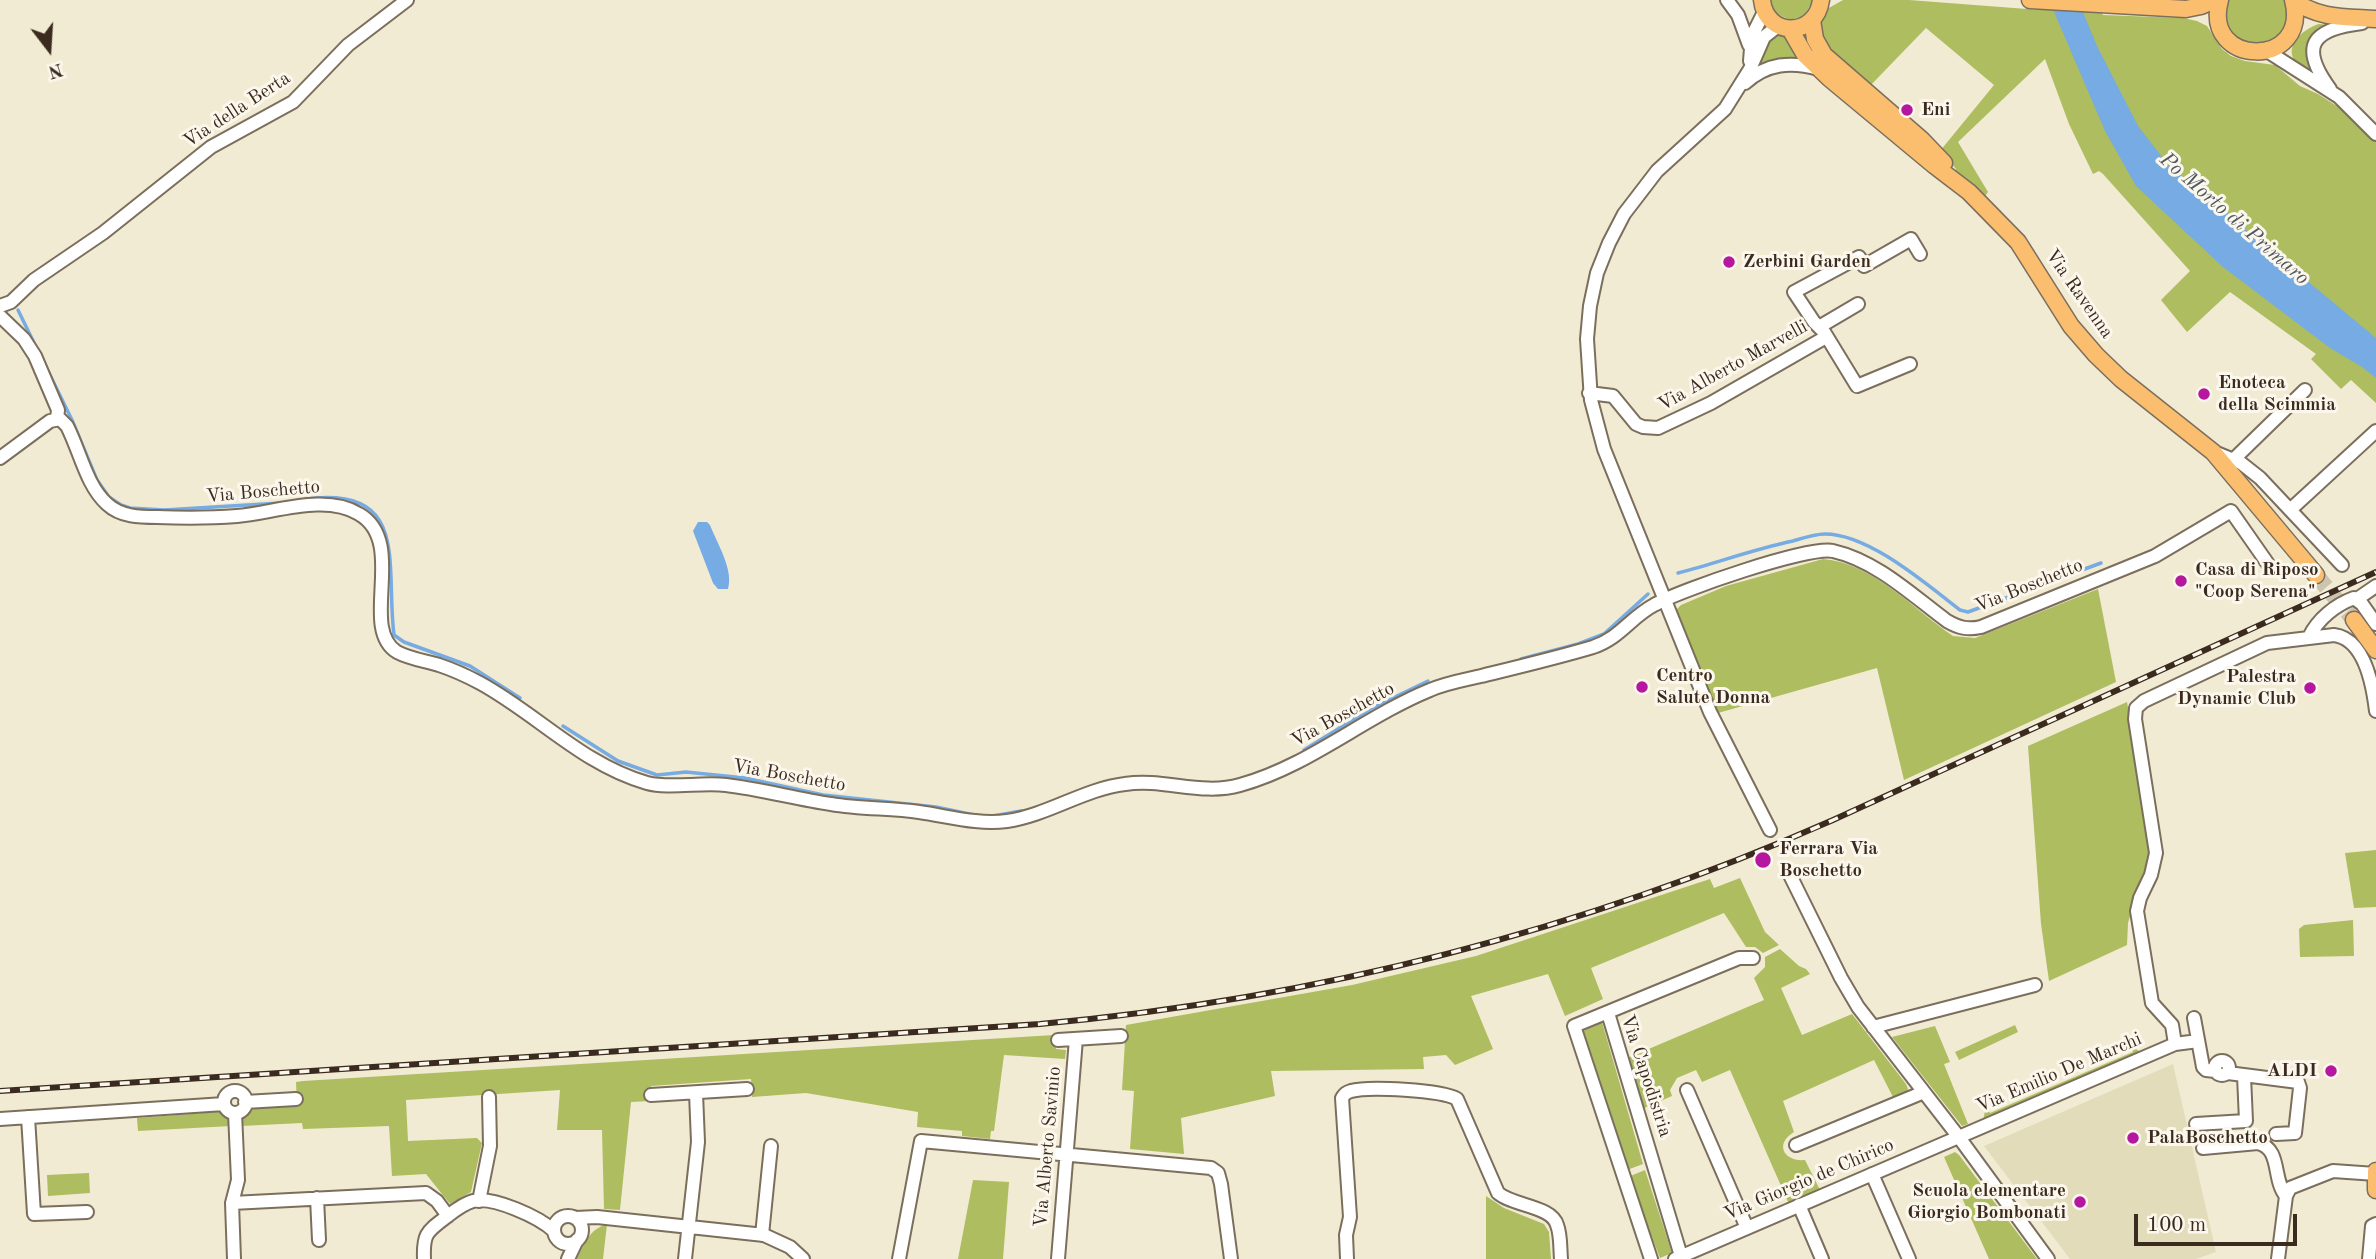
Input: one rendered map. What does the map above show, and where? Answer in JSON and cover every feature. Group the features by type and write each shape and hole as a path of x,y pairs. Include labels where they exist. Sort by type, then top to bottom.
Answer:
{"main road":[{"path":"2032,0 2120,5 2180,5 2218,0 2217,14 2225,37 2238,48 2254,52 2267,51 2277,46 2304,24 2334,17"},
{"path":"2293,0 2307,10 2334,17 2376,20"},
{"path":"2288,35 2295,20 2293,0"},
{"name":"Via Ravenna","path":"1762,3 1821,69 1945,164 1952,177 2018,242 2071,326 2095,355 2139,394 2213,452 2316,575"},
{"path":"2180,5 2220,26"},
{"name":"Via Ravenna","path":"1784,27 1803,27 1821,8"},
{"name":"Via Ravenna","path":"1821,8 1815,39 1824,55 1923,149"},
{"path":"2354,620 2376,650"},
{"path":"2376,1172 2376,1191"}],"street":[{"name":"Via della Berta","path":"0,306 103,233 211,147 293,102 348,45 407,0"},
{"path":"1727,0 1745,29 1750,48"},
{"path":"1750,69 1752,36 1762,3"},
{"path":"2376,20 2331,28 2319,37 2314,46 2314,61 2319,74 2332,92 2376,134"},
{"path":"1770,830 1710,712 1602,442 1589,393 1587,339 1590,306 1600,264 1631,203 1650,178 1715,120 1740,88 1765,37 1784,27"},
{"path":"2288,35 2291,66"},
{"path":"2267,51 2332,92"},
{"path":"1740,88 1761,71 1781,64 1821,69"},
{"name":"Via Alberto Marvelli","path":"1910,365 1857,387 1794,292 1859,257 1864,266 1911,239 1920,254"},
{"path":"16,297 13,315 24,339"},
{"name":"Via Alberto Marvelli","path":"1589,393 1613,396 1636,424 1658,428 1712,403 1823,332 1858,304"},
{"name":"Via Boschetto","path":"0,316 24,339 35,356 56,404 58,419 71,434 99,495 112,509 140,517 214,517 324,505 344,507 359,513 374,529 381,547 383,626 391,648 401,654 453,670 477,682 517,706 573,747 607,766 652,784 720,784 839,806 1004,821 1120,785 1150,783 1205,790 1233,787 1291,765 1435,687 1600,645 1614,638 1650,607 1665,600 1723,577 1826,550 1850,557 1881,573 1953,625 1964,629 1975,628 2155,556 2231,511 2269,564"},
{"path":"2233,460 2305,390"},
{"path":"0,458 47,423 58,419"},
{"path":"2290,510 2376,431"},
{"name":"Via Ravenna","path":"2213,452 2241,463 2260,478 2342,565"},
{"path":"2309,637 2318,622 2338,605 2376,586"},
{"path":"2353,599 2376,624"},
{"path":"2175,1044 2172,1025 2152,1003 2137,911 2156,853 2135,719 2136,708 2144,701 2267,643 2339,635 2350,642 2362,657 2369,673 2376,711"},
{"path":"1788,871 1848,992 2048,1259"},
{"path":"1608,1013 1739,958 1753,958"},
{"path":"1872,1027 2035,985"},
{"name":"Via Capodistria","path":"1651,1259 1574,1026 1608,1013 1678,1258"},
{"path":"2194,1018 2203,1067 2206,1070 2294,1081 2299,1084 2295,1133 2276,1134"},
{"name":"Via Alberto Savinio","path":"1058,1040 1121,1036"},
{"name":"Via Alberto Savinio","path":"1058,1259 1076,1039"},
{"name":"Via Emilio De Marchi","path":"1958,1136 2175,1044 2198,1041"},
{"path":"2196,1124 2246,1121 2244,1076"},
{"path":"652,1095 747,1089"},
{"path":"1347,1259 1346,1235 1350,1217 1342,1098 1351,1091 1401,1090 1446,1094 1457,1098 1498,1193 1508,1200 1548,1213 1554,1218 1561,1259"},
{"path":"1688,1090 1747,1228"},
{"path":"235,1091 242,1094 245,1102 243,1110 235,1113 229,1111 224,1104 227,1095 235,1091"},
{"path":"1797,1145 1924,1092"},
{"path":"685,1259 698,1142 696,1093"},
{"path":"479,1200 490,1146 489,1097"},
{"path":"245,1102 296,1099"},
{"path":"0,1119 224,1104"},
{"path":"234,1259 232,1203 238,1180 235,1113"},
{"path":"28,1117 34,1214 87,1212"},
{"name":"Via Giorgio de Chirico","path":"1678,1258 1958,1136"},
{"path":"899,1259 921,1141 1216,1170 1220,1178 1231,1259"},
{"path":"2203,1148 2258,1143 2267,1146 2272,1152 2279,1186 2286,1196"},
{"path":"762,1235 771,1146"},
{"path":"2278,1259 2286,1196 2293,1185 2327,1172 2376,1172"},
{"path":"1872,1174 1909,1259"},
{"path":"232,1203 426,1193 437,1201 447,1216"},
{"path":"317,1198 318,1240"},
{"path":"424,1259 424,1240 427,1233 463,1205 479,1200 537,1218 604,1218 762,1235 785,1244 803,1259"},
{"path":"1799,1205 1822,1259"},
{"path":"537,1218 568,1244 595,1220 604,1218"},
{"path":"569,1218 579,1222 579,1236 566,1259 557,1236 557,1222 569,1218"},
{"path":"2370,1259 2372,1226 2376,1224"}],"shaded area":[{"path":"2173,1064 2216,1252 2196,1259 2070,1259 1984,1146"}],"green space":[{"path":"1771,0 1812,2 1804,16 1790,20 1775,13"},
{"path":"1843,0 1909,0 2040,10 2037,0 2094,0 2103,15 2183,18 2197,21 2207,26 2222,49 2231,56 2275,65 2300,86 2343,110 2376,141 2376,403 2351,380 2341,389 2311,359 2316,354 2230,292 2187,332 2161,300 2190,271 2103,174 2099,171 2093,174 2069,124 2045,59 1958,142 1988,192 1983,199 1953,175 1956,169 1940,151 1994,85 1926,28 1868,88 1828,55 1819,26 1827,9"},
{"path":"2226,0 2286,0 2288,16 2285,27 2266,45 2243,43 2229,31 2225,12"},
{"path":"2319,24 2329,25 2309,62 2317,78 2298,65 2292,52 2300,35"},
{"path":"1781,32 1786,34 1805,60 1757,70 1772,35"},
{"path":"1823,559 1841,562 1876,578 1953,636 1975,638 2098,589 2116,682 1904,780 1877,668 1718,713 1677,617 1677,609 1726,586"},
{"path":"2127,702 2148,819 2151,851 2147,873 2138,888 2128,923 2127,945 2049,981 2041,924 2028,746"},
{"path":"2376,850 2376,907 2354,908 2345,853"},
{"path":"1740,878 1765,932 1779,945 1763,953 1755,947 1746,947 1724,913 1591,968 1603,999 1565,1016 1548,974 1471,996 1493,1049 1455,1065 1446,1055 1423,1057 1424,1069 1271,1071 1275,1096 1181,1118 1184,1154 1130,1149 1134,1091 1122,1090 1126,1025 1352,985 1476,956 1710,879 1714,888"},
{"path":"2353,920 2354,956 2300,957 2299,929 2304,925"},
{"path":"1780,949 1810,974 1781,988 1802,1035 1852,1014 1908,1089 1905,1094 1893,1097 1874,1060 1783,1101 1794,1132 1784,1142 1784,1151 1792,1158 1805,1160 1820,1190 1789,1204 1730,1070 1702,1082 1696,1070 1677,1078 1670,1090 1672,1096 1642,1109 1625,1059 1764,1000 1754,978 1765,967 1765,957"},
{"path":"1602,1022 1643,1164 1627,1170 1581,1032"},
{"path":"2015,1025 2018,1032 1959,1060 1955,1052"},
{"path":"1935,1026 1950,1062 1944,1064 1968,1124 1962,1126 1892,1037"},
{"path":"1054,1035 1056,1049 1066,1050 1065,1059 1004,1055 994,1131 991,1131 990,1139 962,1136 962,1131 917,1127 918,1112 806,1093 752,1097 751,1079 651,1086 650,1101 631,1102 620,1210 604,1209 602,1130 557,1130 560,1090 406,1100 408,1141 477,1138 482,1143 471,1192 450,1204 426,1174 392,1176 389,1126 303,1129 302,1123 241,1126 243,1113 252,1104 264,1108 297,1106 296,1082 303,1081"},
{"path":"2130,1045 2142,1053 1983,1121 1986,1106 1990,1113 2133,1052"},
{"path":"222,1109 229,1117 231,1126 138,1131 137,1118"},
{"path":"1955,1152 2037,1259 1989,1259 1944,1157"},
{"path":"1645,1170 1672,1253 1660,1258 1628,1177"},
{"path":"89,1173 90,1193 48,1196 47,1175"},
{"path":"973,1180 1009,1182 1003,1259 958,1259"},
{"path":"1486,1196 1504,1208 1544,1224 1549,1232 1551,1259 1486,1259"},
{"path":"607,1224 603,1259 577,1259 592,1233"}],"water":[{"path":"2049,0 2078,0 2097,46 2138,126 2169,166 2376,338 2376,378 2330,348 2223,267 2136,186 2105,131"},
{"path":"698,522 707,522 710,525 727,565 728,589 718,589 713,583 693,531"}],"waterway":[{"path":"18,310 36,347"},
{"path":"47,369 97,480 109,497 121,505 164,510 281,503"},
{"path":"306,499 340,498 363,505 378,518 386,536 390,558 394,635 404,642 470,666 520,698"},
{"path":"1678,573 1813,535 1842,536 1878,551 1960,610 1968,612 2101,563"},
{"path":"1521,659 1604,634 1648,594"},
{"path":"1304,750 1372,708 1428,681"},
{"path":"563,726 618,761 657,775 686,772 745,778 823,795 936,807 979,816"},
{"path":"993,816 1021,811"}],"tunnel":[{"path":"2316,575 2354,620"}],"railway":[{"path":"0,1091 1040,1024 1142,1013 1345,978 1544,927 1738,860 1833,820 2376,572"}],"place":[{"name":"Eni","path":"1907,110"},
{"name":"Zerbini Garden","path":"1729,262"},
{"name":"Enoteca della Scimmia","path":"2204,394"},
{"name":"Casa di Riposo \"Coop Serena\"","path":"2181,581"},
{"name":"Centro Salute Donna","path":"1642,687"},
{"name":"Palestra Dynamic Club","path":"2310,688"},
{"name":"Ferrara Via Boschetto","path":"1763,860"},
{"name":"ALDI","path":"2331,1071"},
{"name":"PalaBoschetto","path":"2133,1138"},
{"name":"Scuola elementare Giorgio Bombonati","path":"2080,1202"}],"water label":[{"name":"Po Morto di Primaro","path":"2234,219"}]}
